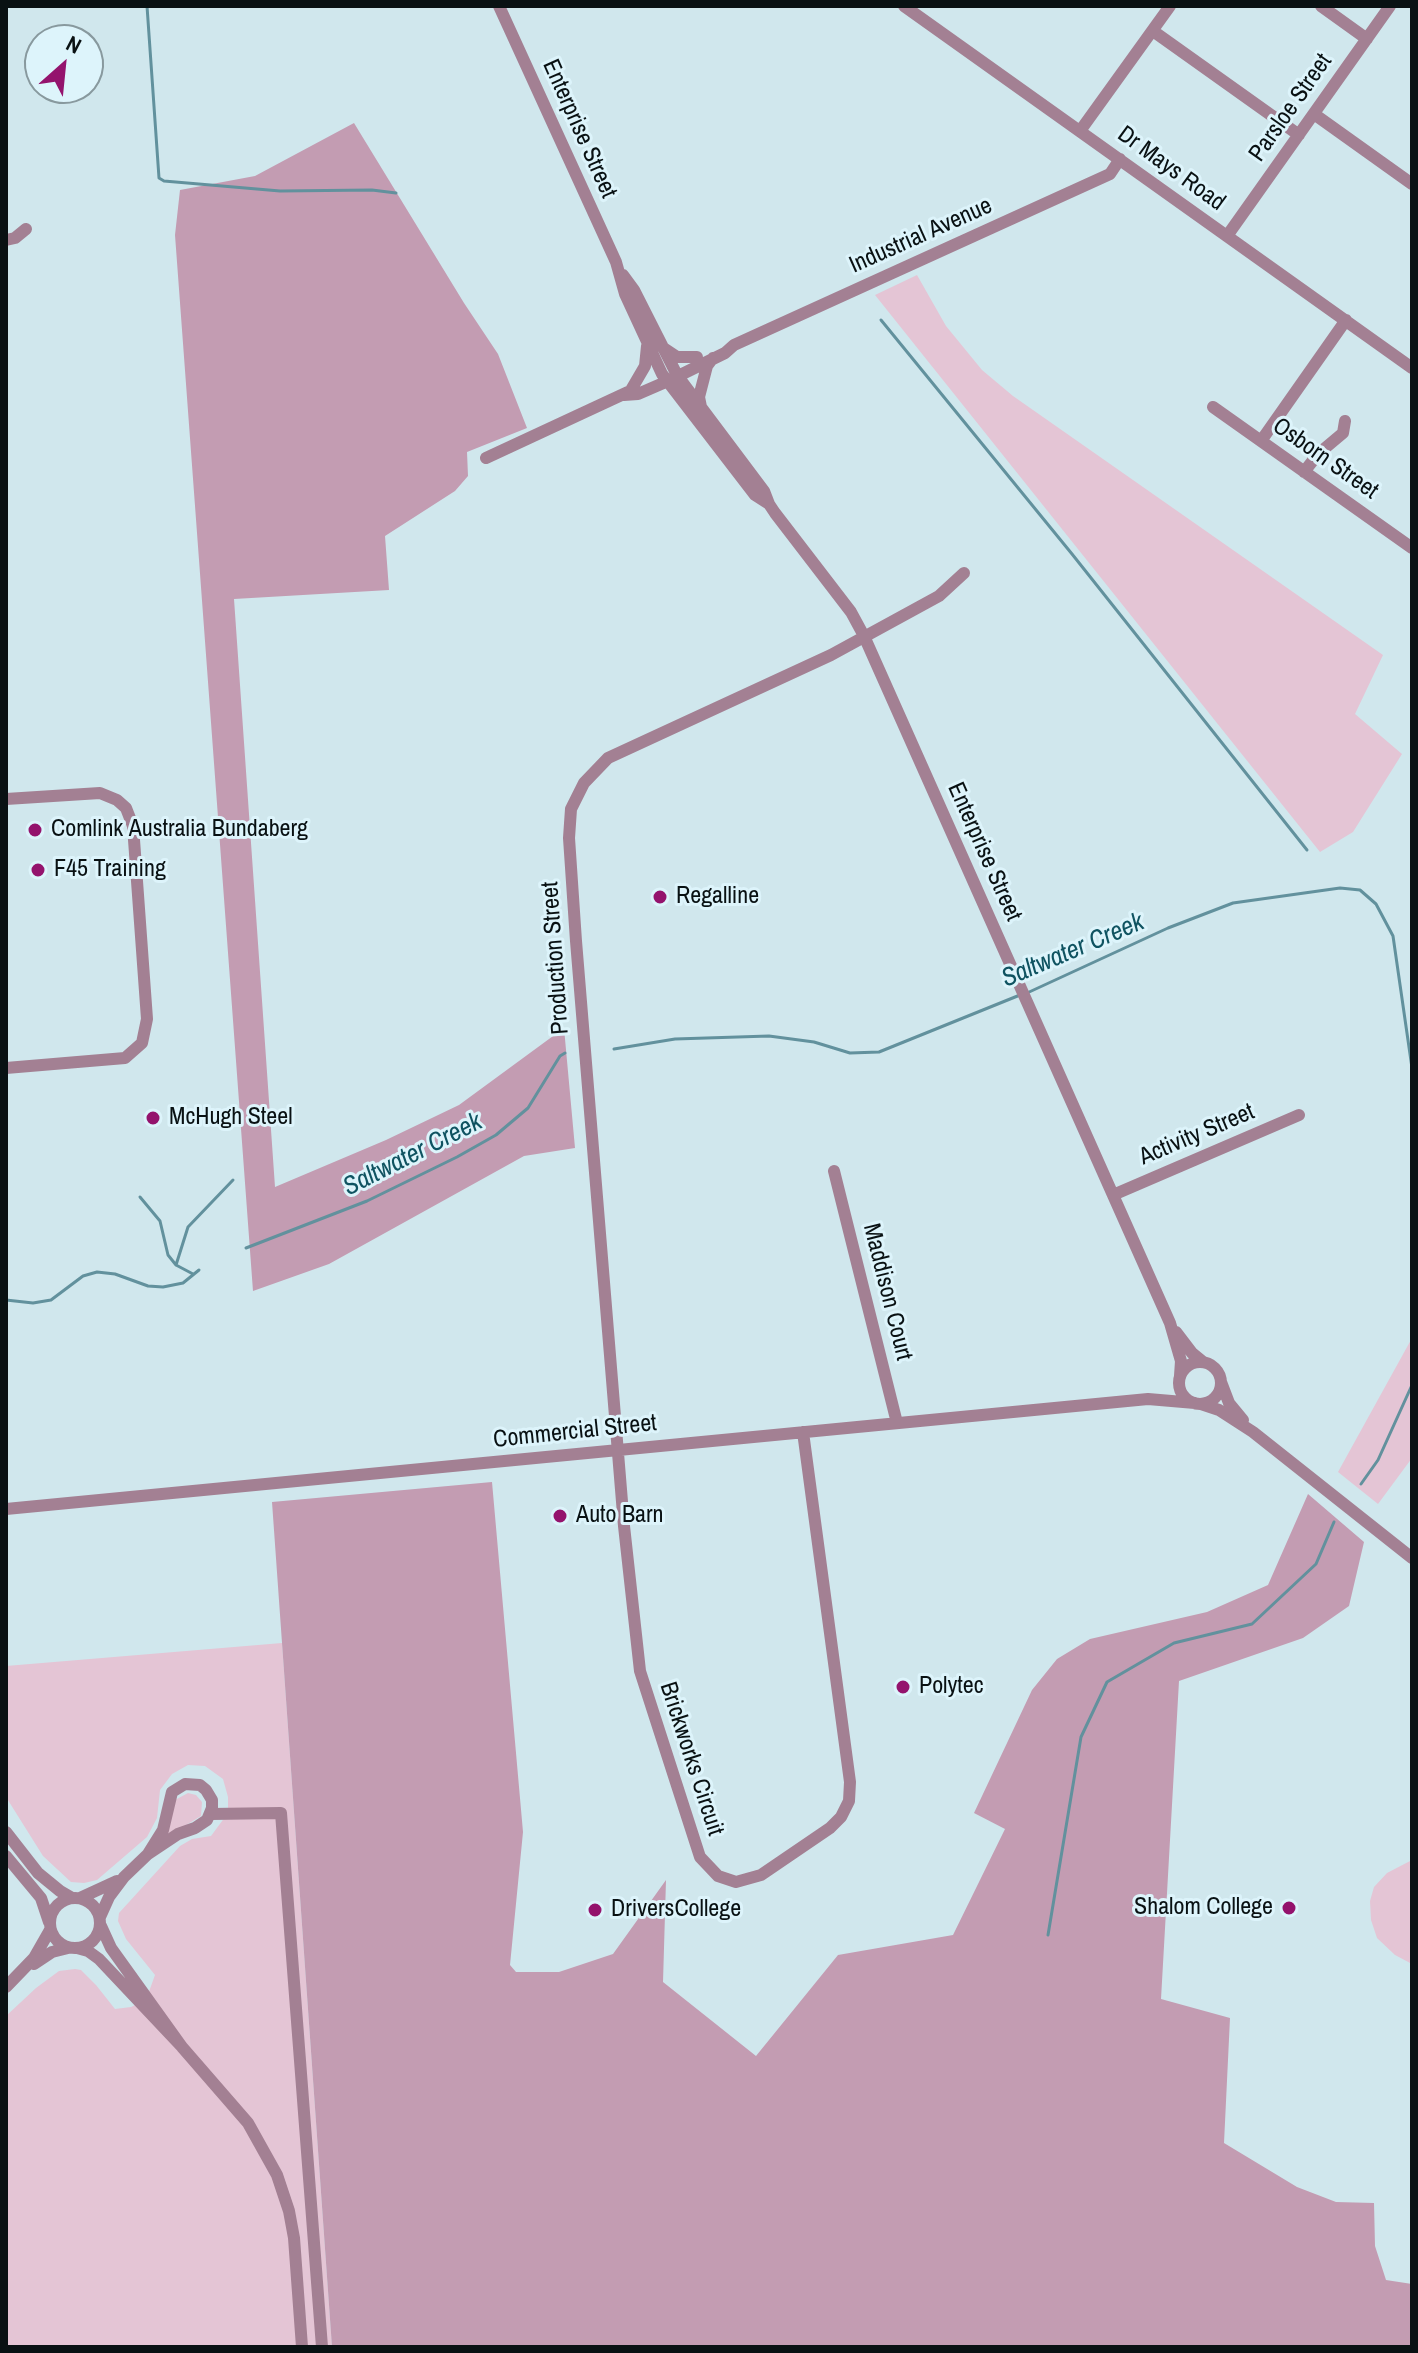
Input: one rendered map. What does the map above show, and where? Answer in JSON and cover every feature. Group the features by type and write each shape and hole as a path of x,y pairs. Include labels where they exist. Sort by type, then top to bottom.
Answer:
{"street":[{"name":"Enterprise Street","path":"499,6 619,271 625,294 670,375 755,495 769,504"},
{"name":"Dr Mays Road","path":"904,6 1412,368"},
{"path":"1080,131 1170,6"},
{"path":"1321,6 1367,39"},
{"name":"Parsloe Street","path":"1227,236 1390,6"},
{"path":"1153,31 1299,135"},
{"path":"1314,114 1412,184"},
{"name":"Industrial Avenue","path":"670,375 713,358 734,345 1110,174 1120,159"},
{"path":"6,240 15,238 26,229"},
{"path":"1261,441 1346,320"},
{"path":"627,393 645,366 653,344 677,357 697,357"},
{"name":"Industrial Avenue","path":"486,458 627,393 638,394 697,357 721,346 734,345"},
{"path":"701,407 699,397 707,366 713,358"},
{"name":"Enterprise Street","path":"670,375 701,407 764,491 769,504 851,612 864,636 1170,1323 1181,1361 1180,1378"},
{"name":"Osborn Street","path":"1213,407 1412,548"},
{"path":"1304,472 1318,454 1341,436 1345,421"},
{"name":"Production Street","path":"618,1450 575,927 569,838 571,809 584,783 608,758 831,655 943,594 964,573"},
{"path":"6,799 100,793 117,800 126,808 133,826 147,1019 142,1043 125,1058 6,1068"},
{"name":"Activity Street","path":"1113,1195 1299,1115"},
{"name":"Maddison Court","path":"834,1171 897,1423"},
{"name":"Enterprise Street","path":"1170,1323 1192,1353 1203,1362"},
{"path":"1253,1432 1229,1403 1215,1369 1203,1362 1189,1365 1180,1378 1182,1394 1219,1410 1253,1432 1412,1558"},
{"name":"Commercial Street","path":"1148,1399 1171,1388 1180,1378"},
{"path":"1198,1403 1212,1400 1221,1382"},
{"name":"Commercial Street","path":"7,1509 1148,1399 1198,1403"},
{"name":"Brickworks Circuit","path":"618,1450 637,1648 646,1694 700,1857 718,1876 726,1880 744,1881 761,1875 830,1828 841,1817 849,1801 850,1782 803,1432"},
{"path":"24,1970 52,1952 93,1941 109,1897 124,1877 148,1854 178,1834 202,1824 211,1814 212,1800 206,1790 193,1783 178,1787 169,1798 163,1830 148,1854"},
{"path":"211,1814 281,1813 322,2347"},
{"path":"6,1832 38,1873 60,1891 92,1903 111,1948 182,2047"},
{"path":"6,1856 41,1898 54,1937 99,1959 248,2123 277,2175 289,2211 294,2238 302,2347"},
{"path":"6,1987 44,1944 55,1907 61,1901 76,1898 124,1877"}],"shaded area":[{"path":"354,123 498,354 527,428 467,452 468,476 455,491 385,536 389,590 234,599 275,1187 459,1105 564,1028 575,1148 524,1156 329,1264 253,1291 175,235 180,190 255,176"},
{"path":"917,275 946,326 982,370 1013,396 1383,655 1355,714 1402,754 1353,832 1320,852 875,295"},
{"path":"1412,1338 1412,1458 1378,1504 1338,1472"},
{"path":"492,1482 523,1832 510,1965 516,1972 559,1972 613,1954 666,1880 663,1982 756,2056 838,1955 953,1935 1005,1829 974,1813 1032,1690 1057,1659 1090,1639 1207,1612 1268,1585 1308,1494 1364,1542 1349,1606 1303,1638 1179,1681 1161,1999 1230,2018 1224,2143 1297,2187 1336,2202 1374,2203 1375,2246 1386,2280 1412,2284 1412,2347 332,2347 272,1502"},
{"path":"282,1643 332,2347 6,2347 6,2016 59,1971 75,1969 81,1970 96,1985 115,2009 131,2007 146,2000 155,1975 126,1939 118,1921 119,1913 180,1846 192,1839 211,1836 228,1813 228,1797 223,1779 205,1766 188,1765 172,1774 160,1790 157,1818 147,1837 97,1880 71,1882 43,1856 6,1797 6,1666"},
{"path":"188,1793 196,1795 202,1802 201,1816 165,1838 175,1800"},
{"path":"1412,1860 1412,1964 1395,1955 1377,1938 1371,1920 1370,1901 1374,1887 1387,1873"}],"waterway":[{"path":"147,6 159,178 164,181 280,191 372,190 396,193"},
{"path":"881,320 1307,850"},
{"name":"Saltwater Creek","path":"1027,993 1168,928 1233,903 1340,888 1360,890 1376,904 1393,936 1412,1068"},
{"name":"Saltwater Creek","path":"614,1049 675,1039 769,1036 814,1042 850,1053 879,1052 1020,995"},
{"name":"Saltwater Creek","path":"246,1248 367,1201 496,1135 528,1108 560,1056 565,1053"},
{"path":"193,1274 176,1265 188,1227 233,1180"},
{"path":"140,1197 160,1221 168,1255 176,1265"},
{"name":"Saltwater Creek","path":"6,1300 33,1303 51,1300 83,1276 97,1272 163,1287 183,1283 199,1270"},
{"path":"1361,1484 1378,1460 1412,1385"},
{"path":"1048,1935 1081,1737 1107,1682 1174,1643 1252,1624 1316,1564 1334,1522"}],"place":[{"name":"Comlink Australia Bundaberg","path":"35,830"},
{"name":"F45 Training","path":"38,870"},
{"name":"Regalline","path":"660,897"},
{"name":"McHugh Steel","path":"153,1118"},
{"name":"Auto Barn","path":"560,1516"},
{"name":"Polytec","path":"903,1687"},
{"name":"Shalom College","path":"1289,1908"},
{"name":"DriversCollege","path":"595,1910"}]}
